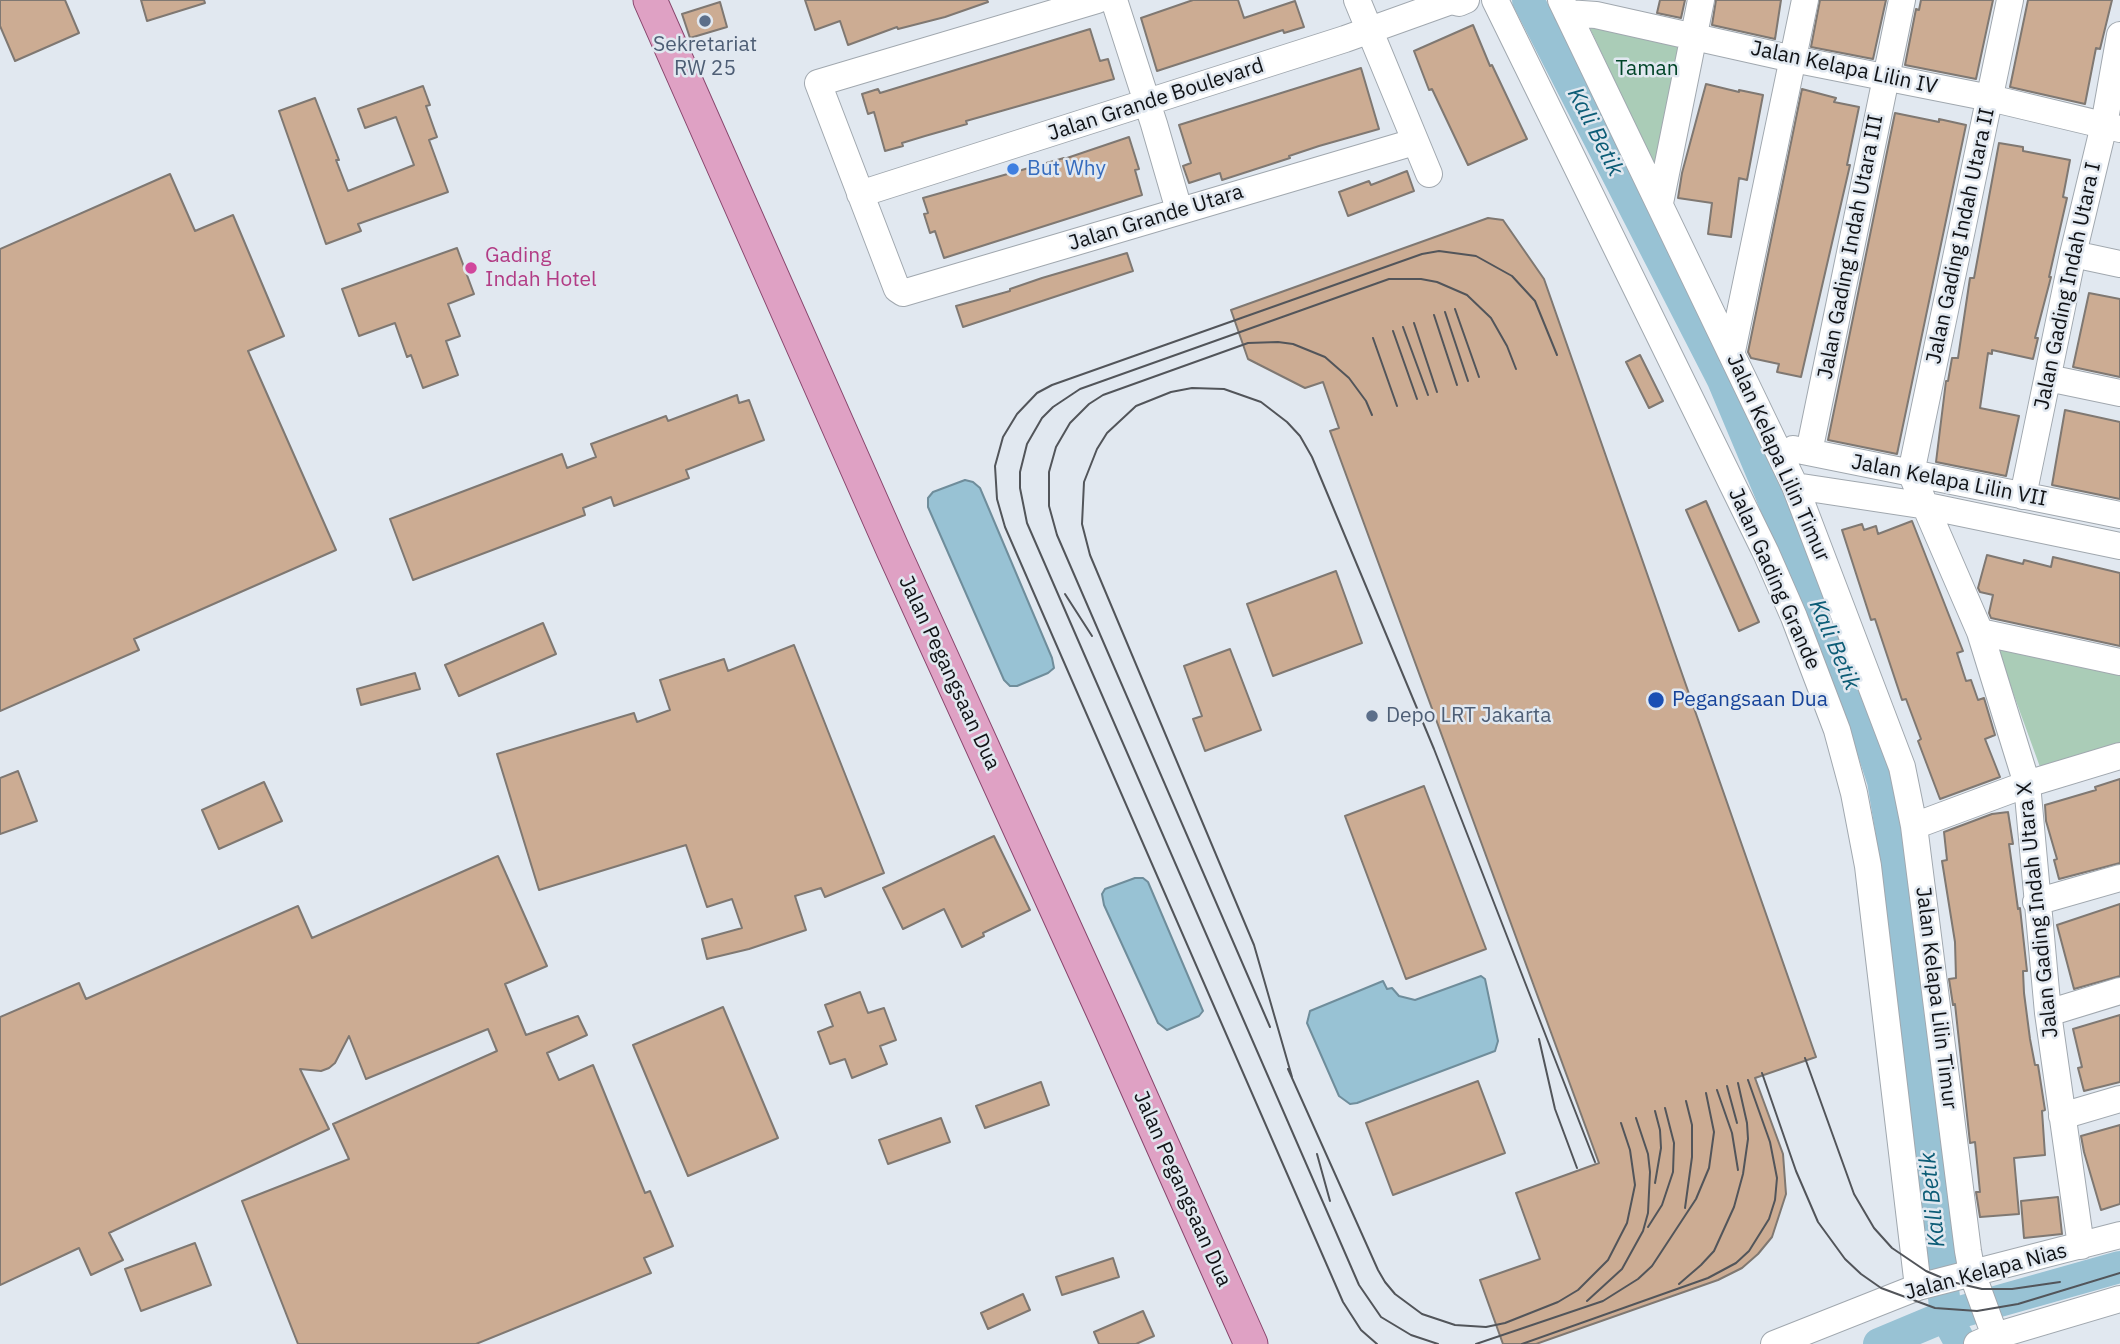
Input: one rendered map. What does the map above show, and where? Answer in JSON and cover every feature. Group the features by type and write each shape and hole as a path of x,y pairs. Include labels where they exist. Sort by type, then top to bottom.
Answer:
{"main road":[{"name":"Jalan Pegangsaan Dua","path":"655,2 888,539 1251,1344"}],"street":[{"path":"860,194 818,83 1097,0"},
{"path":"1114,0 1179,211"},
{"path":"1356,0 1429,174"},
{"name":"Jalan Grande Boulevard","path":"860,194 1370,31 1451,0 1459,3 1466,0"},
{"name":"Jalan Gading Grande","path":"1495,0 1766,553 1794,617 1837,730 1854,793 1868,866 1927,1284"},
{"path":"1660,203 1701,0"},
{"path":"1732,351 1805,0"},
{"name":"Jalan Gading Indah Utara III","path":"1809,452 1902,0"},
{"name":"Jalan Gading Indah Utara II","path":"1911,473 2010,0"},
{"name":"Jalan Kelapa Lilin IV","path":"1564,6 1597,8 1693,36 1990,98 2112,127"},
{"name":"Jalan Kelapa Lilin Timur","path":"1564,6 1795,486 1902,767 1914,826 1973,1281 1991,1338"},
{"name":"Jalan Gading Indah Utara I","path":"2023,496 2073,254 2112,127 2120,35"},
{"name":"Jalan Grande Utara","path":"860,194 897,289 909,293 1404,145 1414,139"},
{"path":"2073,254 2120,264"},
{"path":"2048,378 2120,393"},
{"name":"Jalan Kelapa Lilin VII","path":"1777,446 2120,515"},
{"name":"Jalan Gading Indah Utara X","path":"1911,473 1980,632 2026,784 2048,1013 2081,1246"},
{"name":"Jalan Kelapa Lilin VII","path":"1795,486 1927,506 2120,546"},
{"path":"1980,632 2120,662"},
{"path":"1914,826 2026,784 2120,756"},
{"path":"2036,902 2120,878"},
{"path":"2048,1013 2120,991"},
{"path":"2062,1116 2120,1099"},
{"name":"Jalan Kelapa Nias","path":"1774,1344 1927,1284 1973,1281 2120,1234"},
{"path":"1991,1338 2120,1299"}],"green space":[{"name":"Taman","path":"1587,22 1691,41 1659,175"},
{"path":"1995,643 2120,670 2120,744 2040,767"}],"water":[{"path":"965,480 980,488 1052,658 1054,668 1048,673 1017,686 1010,686 1004,680 928,507 928,498 933,492"},
{"path":"1135,878 1143,878 1148,882 1203,1011 1199,1016 1167,1030 1158,1023 1104,905 1102,894 1105,889"},
{"path":"1481,976 1485,979 1498,1041 1495,1051 1357,1103 1350,1104 1339,1096 1307,1023 1310,1011 1383,981 1387,989 1392,988 1399,996 1415,1000"}],"building":[{"path":"0,0 65,0 79,33 15,61 0,26"},
{"path":"141,0 204,0 205,3 147,21"},
{"path":"805,0 988,2 945,17 898,29 897,27 848,45 840,21 815,30"},
{"path":"1193,0 1238,0 1244,18 1295,1 1304,27 1284,33 1283,30 1157,71 1141,18"},
{"path":"1660,0 1685,0 1681,18 1657,13"},
{"path":"1716,0 1781,0 1775,39 1712,25"},
{"path":"1820,0 1886,0 1873,59 1811,47"},
{"path":"1921,0 1993,0 1976,79 1905,65 1916,9 1919,10"},
{"path":"2028,0 2112,0 2100,49 2096,48 2085,104 2010,87"},
{"name":"Sekretariat RW 25","path":"720,2 727,27 690,38 682,14"},
{"path":"1473,25 1490,66 1492,65 1527,139 1468,165 1432,89 1429,90 1414,51"},
{"path":"1090,29 1100,61 1108,59 1114,79 966,121 967,124 902,143 903,146 885,151 874,112 868,114 862,94 878,89 880,93"},
{"path":"1361,68 1379,129 1319,146 1222,180 1220,173 1189,183 1183,166 1191,163 1179,125"},
{"path":"1706,84 1763,95 1747,180 1739,178 1731,237 1708,234 1712,203 1678,198"},
{"path":"423,86 430,105 426,106 437,137 429,140 448,192 358,224 361,231 326,244 279,111 315,98 348,191 414,165 396,117 365,128 358,109"},
{"path":"1802,89 1836,98 1834,102 1859,107 1847,165 1850,165 1801,377 1777,372 1779,364 1751,358 1748,352"},
{"path":"1895,113 1966,125 1897,454 1828,440"},
{"path":"1129,137 1139,169 1135,170 1142,195 944,258 935,231 930,233 924,214 928,213 923,198 1064,159"},
{"path":"1999,143 2023,147 2023,151 2070,160 2063,197 2067,198 2035,338 2038,338 2033,359 1992,350 1992,354 1988,353 1980,408 2019,416 2006,476 1936,462 1946,381 1952,358 1958,358 1970,278 1974,278"},
{"path":"1407,171 1414,191 1348,216 1339,192 1369,181 1371,185"},
{"path":"170,174 195,231 233,215 284,336 248,351 336,550 134,639 139,650 0,711 0,249"},
{"path":"1488,218 1503,220 1544,279 1816,1057 1755,1078 1783,1154 1786,1194 1772,1237 1758,1254 1742,1268 1718,1280 1536,1344 1503,1344 1480,1280 1540,1259 1516,1193 1599,1163 1330,431 1339,428 1323,382 1305,388 1248,359 1231,310"},
{"path":"457,248 474,294 448,304 460,336 446,341 458,375 423,388 411,355 407,357 395,323 359,336 342,289"},
{"path":"1127,253 1133,271 963,327 956,306"},
{"path":"2089,293 2120,299 2120,377 2073,367"},
{"path":"1640,355 1663,401 1649,408 1626,362"},
{"path":"737,395 739,403 749,400 764,440 686,470 689,478 614,506 611,497 583,508 585,515 413,580 390,519 562,454 567,468 596,457 591,444 666,416 668,421"},
{"path":"2065,410 2120,422 2120,499 2052,485"},
{"path":"1706,501 1759,622 1739,631 1686,510"},
{"path":"1912,521 1963,651 1957,653 1966,681 1971,680 1978,700 1984,698 1995,735 1985,739 2000,777 1940,799 1918,741 1921,739 1906,699 1902,700 1875,619 1871,620 1842,530 1862,524 1864,530 1876,526 1878,534"},
{"path":"1987,555 2023,564 2024,560 2051,567 2053,557 2120,573 2120,646 1991,618 1989,613 1993,595 1980,592 1978,588"},
{"path":"1336,571 1362,643 1273,676 1247,604"},
{"path":"543,623 556,654 459,696 445,665"},
{"path":"794,645 884,873 825,897 821,888 795,896 806,930 749,949 707,959 702,939 742,928 732,899 707,907 686,845 539,890 497,754 634,713 637,722 670,710 660,680 724,659 728,671"},
{"path":"1230,649 1261,730 1205,751 1193,719 1202,716 1184,666"},
{"path":"415,673 420,689 361,705 357,689"},
{"path":"18,771 37,821 0,834 0,778"},
{"path":"2120,779 2120,863 2059,879 2045,805 2096,790 2095,787"},
{"path":"264,782 282,821 219,849 202,810"},
{"path":"1424,786 1486,949 1406,979 1345,816"},
{"path":"2008,812 2013,844 2009,844 2027,971 2023,971 2024,993 2030,1039 2035,1065 2038,1065 2045,1110 2042,1111 2045,1155 2014,1158 2019,1214 1980,1217 1976,1192 1980,1192 1975,1142 1970,1143 1955,1004 1953,1005 1949,979 1956,978 1955,942 1942,861 1947,860 1944,832 1992,814"},
{"path":"994,836 1030,910 983,933 984,936 962,947 944,909 903,929 883,888"},
{"path":"498,856 547,966 505,984 526,1035 578,1016 587,1035 547,1053 559,1080 593,1065 645,1193 650,1191 673,1246 644,1258 651,1273 476,1344 298,1344 242,1201 349,1159 333,1124 497,1051 488,1029 366,1079 349,1036 335,1063 329,1068 321,1071 300,1069 329,1129 109,1233 123,1260 91,1275 79,1248 0,1285 0,1017 79,983 86,999 298,906 312,938"},
{"path":"2120,904 2120,976 2074,989 2057,925"},
{"path":"860,992 868,1013 884,1008 896,1040 880,1046 887,1064 852,1078 845,1059 830,1064 818,1032 833,1026 825,1005"},
{"path":"723,1007 778,1138 688,1176 633,1045"},
{"path":"2120,1015 2120,1082 2084,1091 2078,1068 2082,1067 2073,1029"},
{"path":"1478,1081 1505,1153 1393,1195 1366,1123"},
{"path":"1041,1082 1049,1105 985,1128 976,1106"},
{"path":"941,1118 950,1142 888,1164 879,1140"},
{"path":"2120,1125 2120,1204 2101,1210 2081,1136"},
{"path":"2058,1197 2062,1234 2024,1238 2021,1201"},
{"path":"195,1243 211,1285 141,1311 125,1269"},
{"path":"1113,1258 1119,1277 1062,1295 1056,1277"},
{"path":"1023,1294 1030,1310 988,1329 981,1313"},
{"path":"1143,1311 1154,1336 1136,1344 1099,1344 1094,1332"}],"waterway":[{"name":"Kali Betik","path":"1528,0 1723,380 1854,692 1883,781 1898,871 1946,1316 1961,1344"},
{"path":"1879,1344 1946,1316 2120,1267"}],"tram line":[{"path":"1377,1344 1361,1330 1343,1302 1005,527 997,499 995,466 1003,437 1017,414 1037,393 1052,385 1422,254 1439,251 1476,256 1512,276 1535,301 1557,355"},
{"path":"1438,1344 1411,1335 1381,1317 1359,1285 1027,523 1020,488 1020,472 1027,444 1042,418 1080,389 1389,279 1437,282 1467,295 1491,318 1516,369"},
{"path":"1455,309 1479,377"},
{"path":"1445,312 1468,381"},
{"path":"1434,315 1457,385"},
{"path":"1414,323 1437,392"},
{"path":"1403,327 1428,395"},
{"path":"1393,331 1417,399"},
{"path":"1373,338 1397,406"},
{"path":"1270,1027 1057,535 1049,506 1049,472 1056,447 1070,423 1089,404 1103,395 1248,343 1293,344 1325,357 1349,378 1366,401 1372,415"},
{"path":"1292,1077 1254,945 1090,555 1082,524 1084,482 1097,449 1107,433 1136,406 1171,392 1192,388 1224,389 1261,402 1300,436 1312,457 1434,749 1595,1162"},
{"path":"1065,594 1092,636"},
{"path":"1539,1039 1555,1109 1577,1168"},
{"path":"1805,1058 1854,1194 1874,1228 1892,1248 1926,1271 1952,1282 1982,1289 2012,1289 2060,1282"},
{"path":"1288,1069 1385,1282 1395,1294 1422,1314 1455,1325 1486,1327 1505,1323 1558,1302 1578,1290 1608,1260 1627,1223 1635,1185 1630,1150 1621,1123"},
{"path":"1762,1073 1796,1171 1818,1222 1845,1259 1881,1288 1935,1308 1977,1311 2018,1304 2120,1273"},
{"path":"1522,1344 1708,1278 1736,1263 1749,1251 1769,1219 1775,1200 1777,1178 1770,1142 1748,1080"},
{"path":"1679,1284 1714,1251 1734,1207 1743,1174 1748,1139 1738,1083"},
{"path":"1727,1086 1737,1123"},
{"path":"1717,1090 1732,1133 1738,1170"},
{"path":"1476,1344 1603,1301 1638,1279 1652,1266 1696,1199 1709,1168 1714,1132 1706,1093"},
{"path":"1685,1208 1692,1157 1692,1125 1686,1101"},
{"path":"1648,1227 1662,1205 1673,1172 1674,1143 1665,1108"},
{"path":"1655,1111 1661,1148 1655,1183"},
{"path":"1587,1301 1622,1269 1643,1231 1648,1213 1648,1154 1636,1118"},
{"path":"1317,1154 1330,1201"}],"place":[{"name":"Sekretariat RW 25","path":"705,21"},
{"name":"But Why","path":"1013,169"},
{"name":"Gading Indah Hotel","path":"471,268"},
{"name":"Pegangsaan Dua","path":"1656,700"},
{"name":"Depo LRT Jakarta","path":"1372,716"}]}
